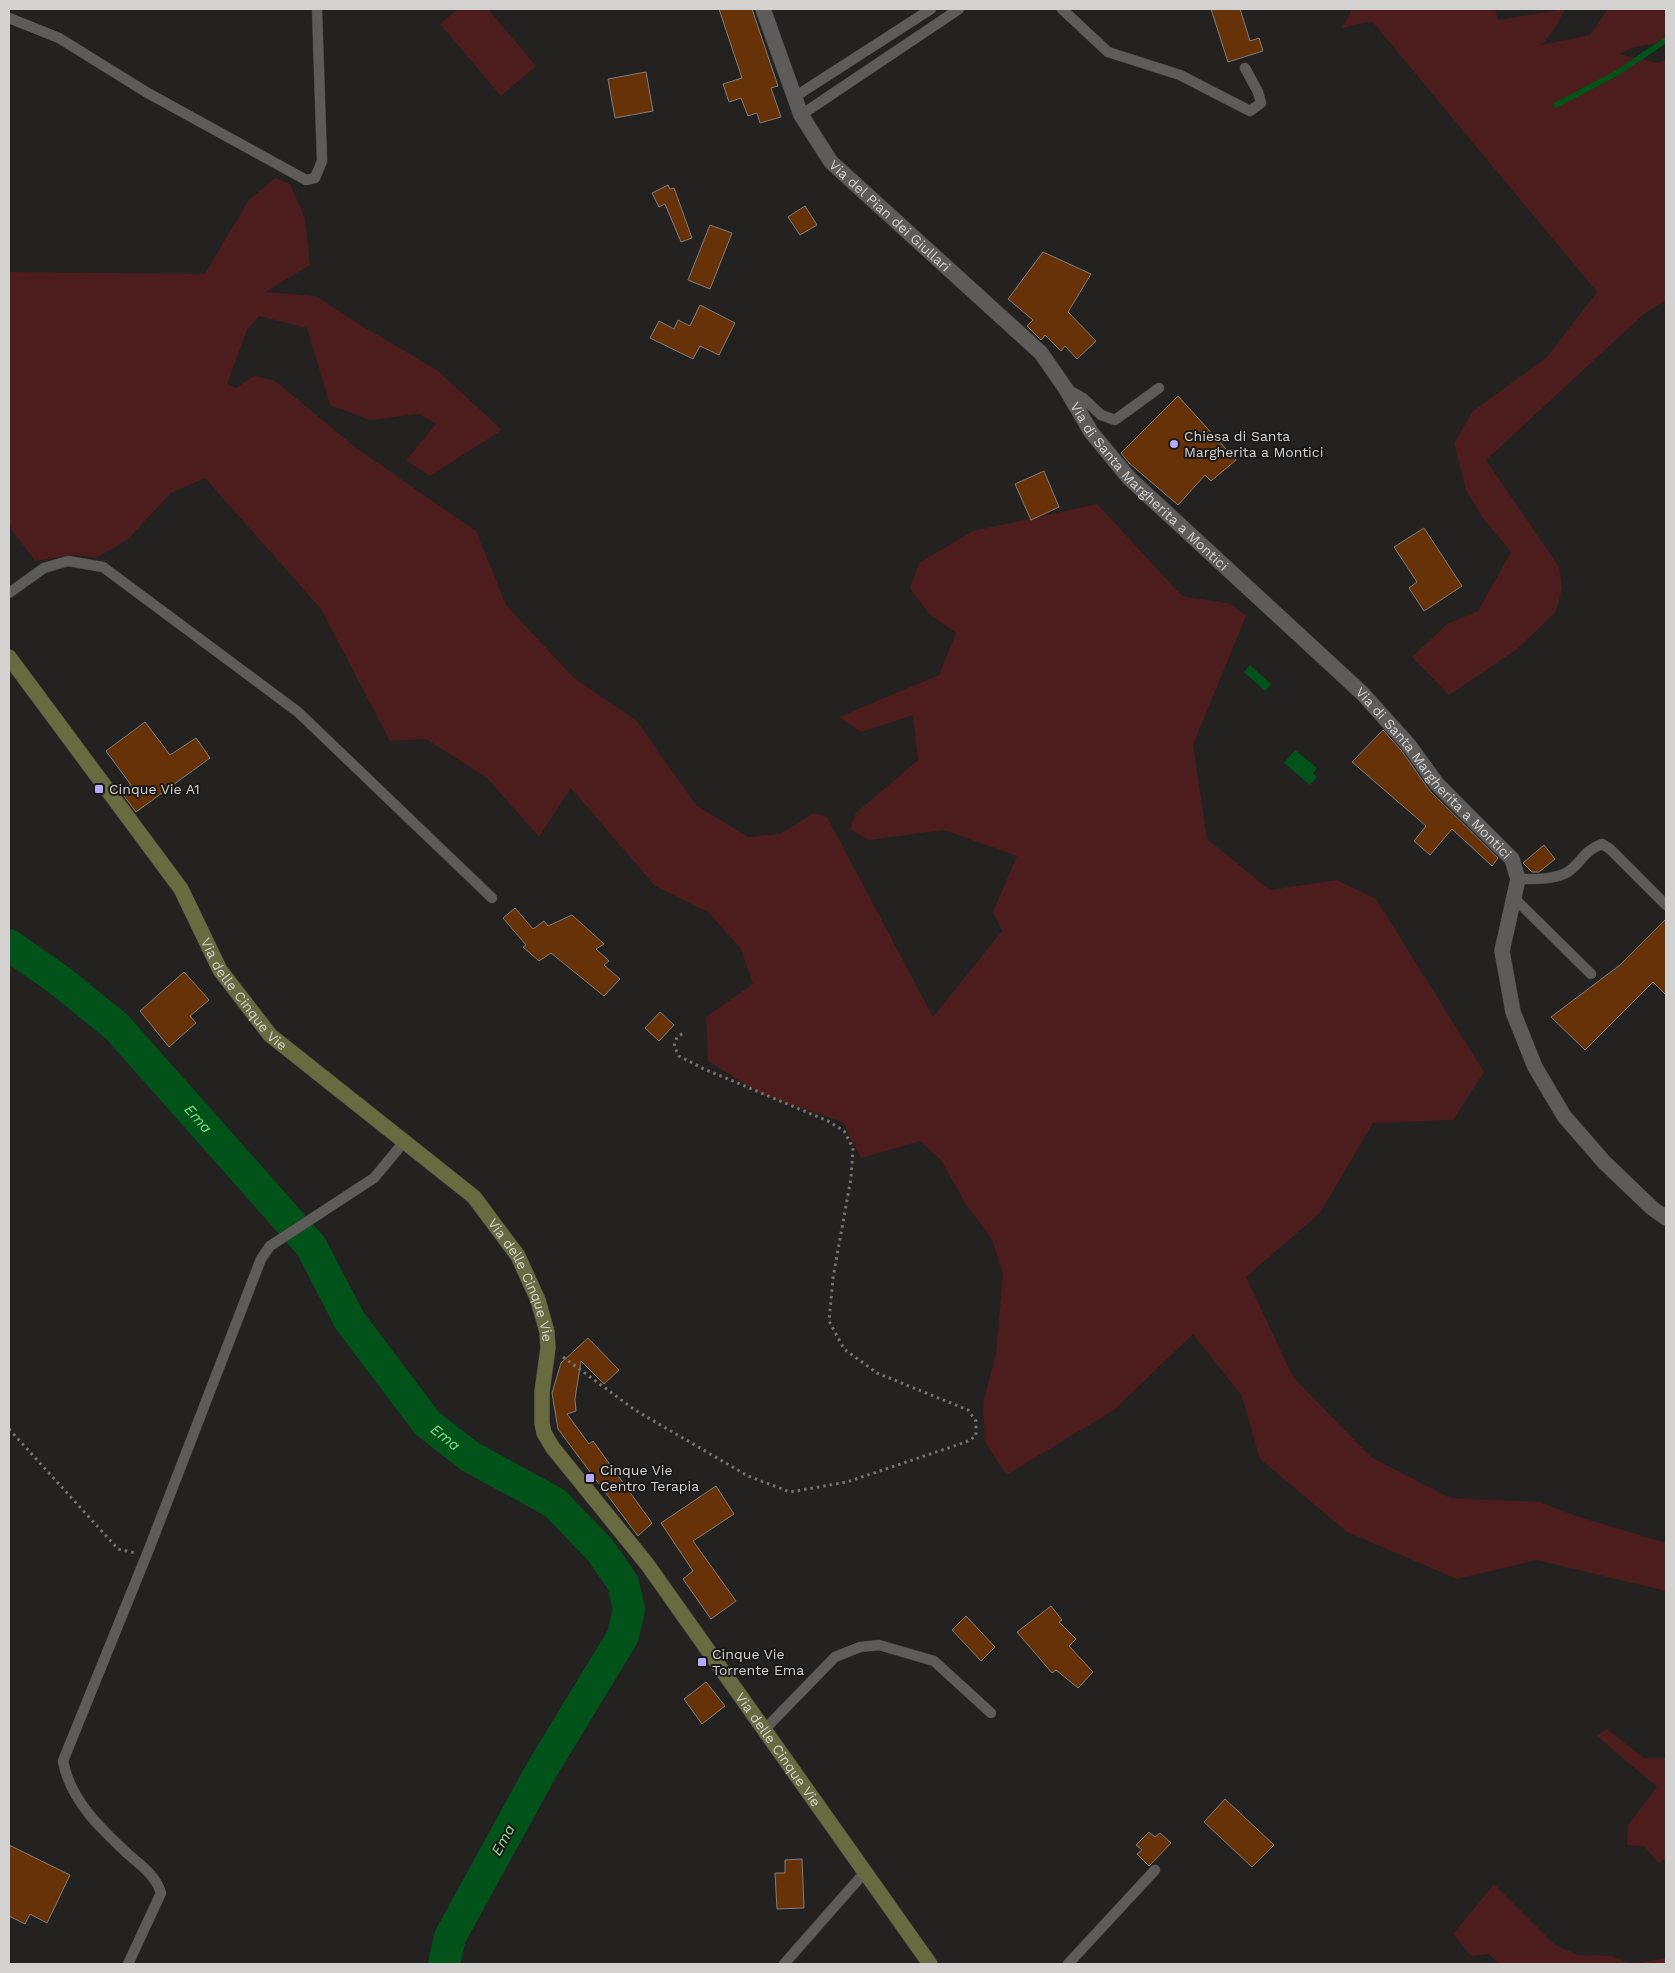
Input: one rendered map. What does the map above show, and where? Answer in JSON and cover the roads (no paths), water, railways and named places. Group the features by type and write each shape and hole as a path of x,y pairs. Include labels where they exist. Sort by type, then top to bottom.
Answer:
{"street":[{"name":"Via del Pian dei Giullari","path":"763,9 796,96 800,115 830,162 1041,354 1066,389"},
{"name":"Via di Santa Margherita a Montici","path":"1066,389 1091,432 1129,478 1362,693 1408,744 1437,784 1512,859 1518,879"},
{"name":"Via delle Cinque Vie","path":"9,657 181,888 220,970 270,1035 474,1197 518,1256 538,1300 547,1332 548,1348 541,1411 544,1433 553,1448 647,1564 930,1964"},
{"path":"1518,879 1502,951 1513,1012 1535,1067 1564,1116 1604,1162 1652,1208 1666,1218"}],"lane":[{"path":"9,18 59,38 146,92 306,180 315,178 322,161 317,9"},
{"path":"796,96 931,9"},
{"path":"800,115 959,9"},
{"path":"1062,9 1108,52 1180,75 1250,111 1261,103 1258,92 1245,68"},
{"path":"1066,389 1083,398 1101,415 1116,420 1159,388"},
{"path":"9,593 44,568 68,561 102,567 298,712 492,898"},
{"path":"1518,879 1540,878 1566,873 1591,848 1602,844 1610,849 1666,905"},
{"path":"1514,898 1591,974"},
{"path":"128,1964 161,1892 157,1880 121,1847 77,1800 66,1779 63,1761 149,1549 261,1259 270,1246 374,1178 404,1142"},
{"path":"764,1730 835,1657 860,1647 879,1645 934,1661 991,1713"},
{"path":"1068,1964 1155,1870"},
{"path":"784,1964 865,1872"}],"waterway":[{"path":"1556,105 1617,73 1666,40"},
{"name":"Ema","path":"9,945 59,980 117,1027 311,1246 350,1321 427,1423 469,1456 555,1503 601,1551 623,1583 629,1609 623,1636 541,1771 450,1937 444,1964"}],"place":[{"name":"Chiesa di Santa Margherita a Montici","path":"1174,444"},
{"name":"Cinque Vie A1","path":"99,789"},
{"name":"Cinque Vie Centro Terapia","path":"590,1478"},
{"name":"Cinque Vie Torrente Ema","path":"702,1662"}]}
